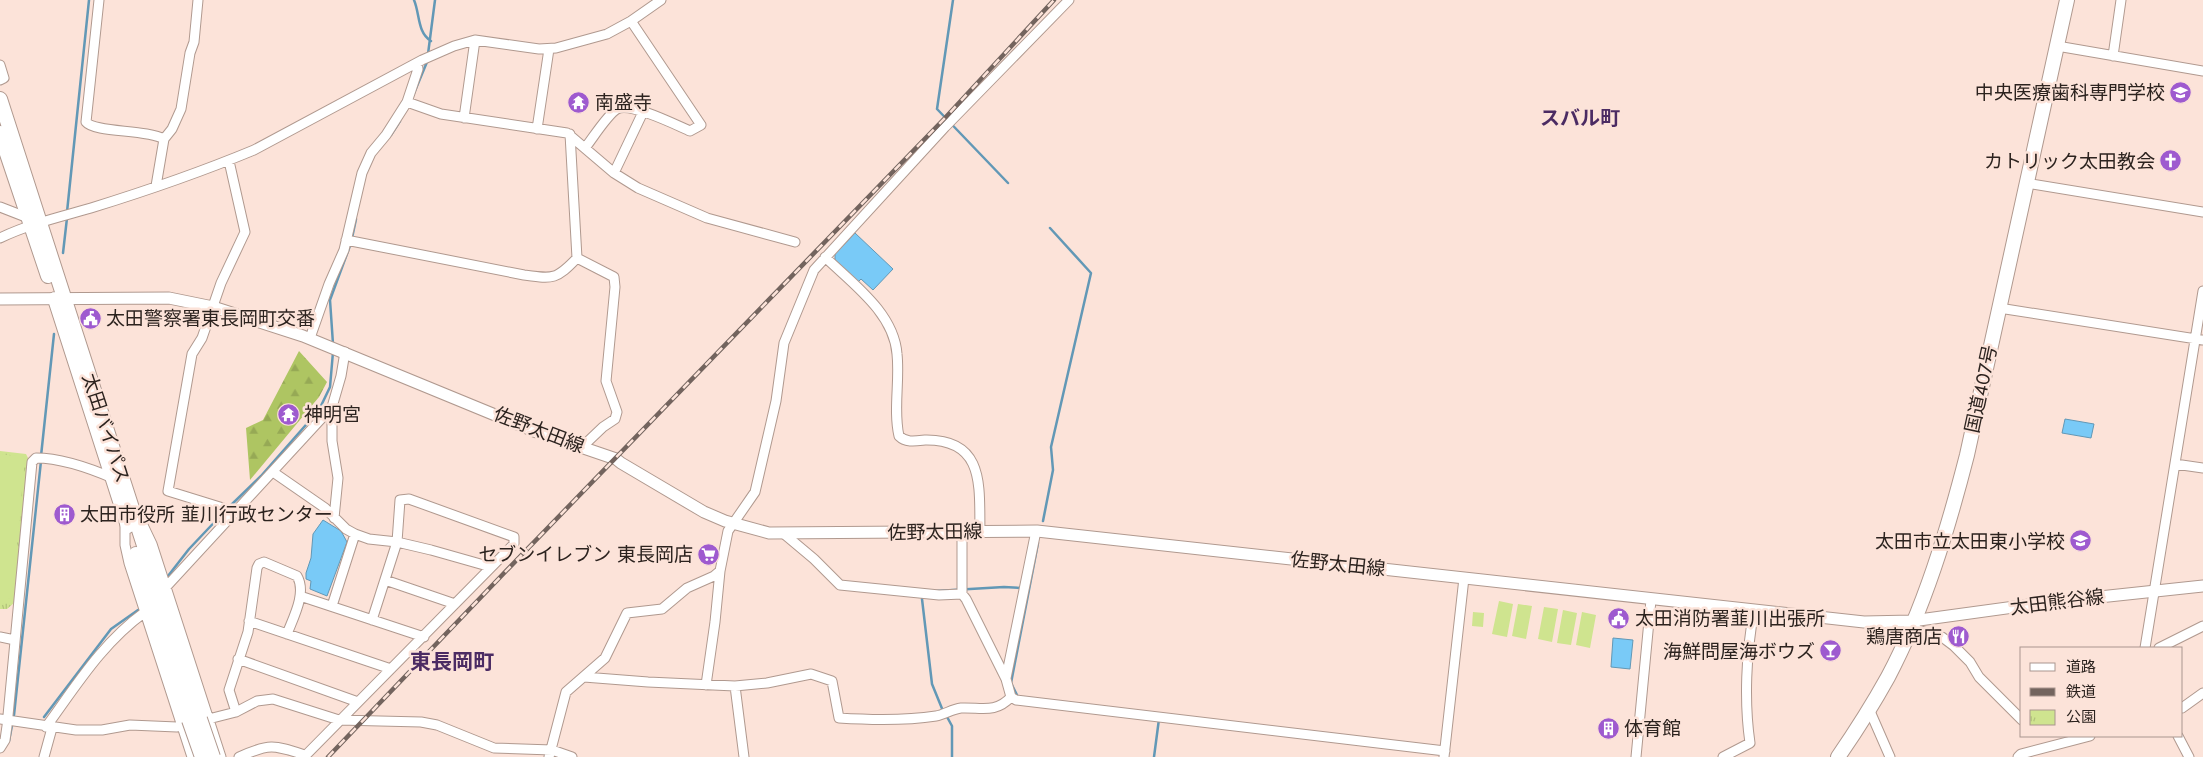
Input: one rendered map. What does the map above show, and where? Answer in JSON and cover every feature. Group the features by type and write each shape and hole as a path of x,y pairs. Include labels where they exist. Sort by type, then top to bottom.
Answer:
{"highway":[{"name":"国道407号","path":"1838,757 1869,709 1894,664 1911,625 1956,498 2067,0"},
{"name":"太田バイパス","path":"0,99 32,223"},
{"name":"太田バイパス","path":"0,133 108,432 117,480"},
{"name":"太田バイパス","path":"60,299 195,721 202,757"},
{"name":"太田バイパス","path":"195,721 212,757"}],"main road":[{"name":"佐野太田線","path":"0,300 169,298 213,307 310,338 534,431 616,458 621,463 704,512 732,523 769,532 1036,531 1651,600 1864,622 1911,625"},
{"name":"太田熊谷線","path":"1911,625 2043,603 2203,586"}],"street":[{"path":"99,0 86,122 88,126 155,134 164,138"},
{"path":"156,186 164,138 172,129 181,109 190,53 194,42 198,0"},
{"path":"0,238 32,223 156,186 254,150 441,51 475,40 549,49 607,34 631,21 661,0"},
{"path":"706,685 716,622 720,571 728,531 755,492 776,402 784,342 814,270 945,127 1069,0"},
{"path":"2113,56 2121,0"},
{"path":"585,148 618,109 627,108 643,112 690,131 700,125 631,21"},
{"path":"464,118 475,40"},
{"path":"2057,46 2203,70"},
{"path":"537,130 549,49"},
{"path":"310,338 346,240 365,164 407,102 418,69 417,63"},
{"path":"0,65 4,78 0,80"},
{"path":"407,102 430,112 537,130 562,131 570,134 614,173 638,188 707,218 795,242"},
{"path":"614,173 643,112"},
{"path":"346,240 548,278 562,273 577,258 570,134"},
{"path":"228,160 245,232 222,283 202,338 192,354 168,491 223,508 233,515"},
{"path":"2026,184 2203,212"},
{"path":"0,207 32,223"},
{"path":"825,257 875,305 892,331 897,353 899,436 907,441 940,440 958,448 973,462 978,472 979,481 980,532"},
{"path":"577,258 614,277 615,287 606,381 617,412 615,419 603,427 582,447"},
{"path":"2145,647 2175,464 2199,340 2203,291"},
{"path":"1999,308 2199,340"},
{"path":"334,518 338,478 332,441 332,407 341,376 345,352"},
{"path":"166,588 332,407"},
{"path":"0,748 5,740 4,720 15,640 32,462 41,458 82,467 117,480"},
{"path":"2175,464 2203,468"},
{"path":"273,472 325,508 346,529 355,534 369,539 397,542 490,567"},
{"path":"240,757 262,746 277,746 304,756 514,544 516,541 512,534 409,500 400,500 397,542 372,620"},
{"path":"192,757 195,721 166,588 143,523 129,516 124,531 127,552 145,612 195,721 221,757"},
{"path":"1006,679 1036,531"},
{"path":"962,532 962,590 1006,679 1011,697 1016,700 1444,754 1464,578"},
{"path":"784,533 840,585 939,595 962,590"},
{"path":"332,606 355,534"},
{"path":"236,712 229,690 248,632 257,568 259,564 264,562 297,576 300,580 300,596 287,634"},
{"path":"551,754 566,692 605,658 627,613 662,608 688,588 714,576 720,571"},
{"path":"385,580 455,604"},
{"path":"300,596 424,636"},
{"path":"1636,757 1651,600"},
{"path":"1723,757 1750,743 1746,726 1746,696 1754,611"},
{"path":"44,757 49,728 99,654 119,633 145,612"},
{"path":"249,621 391,669"},
{"path":"1911,625 1942,637 1954,646 1970,662 1978,678 2020,718"},
{"path":"2162,647 2203,626"},
{"path":"0,637 15,640"},
{"path":"238,659 358,702"},
{"path":"584,677 735,686 766,683 811,674 832,681 839,718 907,719 937,716 961,708 982,710 1004,705 1011,697"},
{"path":"735,686 744,757"},
{"path":"2183,707 2203,693"},
{"path":"4,720 49,728 102,730 130,725 195,721 236,712 258,701 273,699 339,720 421,722 437,725 494,748 572,757"},
{"path":"1869,709 1890,757"},
{"path":"2018,757 2021,754 2077,737"},
{"path":"2179,737 2189,757"}],"green space":[{"name":"神明宮","path":"299,351 327,382 319,397 250,480 246,428 263,420"},
{"path":"0,451 26,454 28,458 14,603 7,609 0,609"},
{"path":"0,454 24,457 25,459 12,596 0,606"},
{"path":"1499,601 1513,604 1507,637 1492,634"},
{"path":"1518,604 1532,606 1526,639 1512,636"},
{"path":"1544,607 1558,609 1552,642 1538,639"},
{"path":"1563,610 1577,613 1571,645 1557,643"},
{"path":"1473,612 1484,613 1483,627 1472,626"},
{"path":"1582,612 1596,615 1590,648 1576,645"}],"water":[{"path":"855,233 893,269 873,290 861,279 858,282 835,260 835,254"},
{"path":"2065,419 2094,424 2091,438 2062,433"},
{"path":"323,520 341,531 347,542 327,596 310,589 311,581 306,579 311,558 313,534"},
{"path":"1613,638 1633,640 1630,669 1611,667"}],"waterway":[{"path":"67,212 89,0"},
{"path":"414,0 423,33 431,41"},
{"path":"428,54 435,0"},
{"path":"953,0 937,109 1008,183"},
{"path":"412,98 427,62"},
{"path":"391,135 400,121"},
{"path":"63,253 67,218"},
{"path":"352,238 356,219"},
{"path":"1043,521 1053,470 1051,447 1091,273 1050,228"},
{"path":"333,344 330,300 351,243"},
{"path":"41,456 54,334"},
{"path":"228,508 261,476 319,410 330,387 333,352"},
{"path":"9,741 14,715 41,461"},
{"path":"168,576 189,549 224,512"},
{"path":"1018,697 1011,683 1038,543"},
{"path":"936,591 1004,587 1023,588"},
{"path":"922,599 932,684 943,711"},
{"path":"44,717 111,629 138,610"},
{"path":"946,715 952,726 952,757"},
{"path":"1154,757 1159,719"}],"railway":[{"path":"328,757 945,118 1054,0"}],"place":[{"name":"中央医療歯科専門学校","path":"2181,92"},
{"name":"南盛寺","path":"579,102"},
{"name":"カトリック太田教会","path":"2171,161"},
{"name":"太田警察署東長岡町交番","path":"90,318"},
{"name":"神明宮","path":"288,414"},
{"name":"太田市役所 韮川行政センター","path":"64,514"},
{"name":"太田市立太田東小学校","path":"2081,541"},
{"name":"セブンイレブン 東長岡店","path":"709,554"},
{"name":"太田消防署韮川出張所","path":"1619,618"},
{"name":"鶏唐商店","path":"1958,636"},
{"name":"海鮮問屋海ボウズ","path":"1831,651"},
{"name":"体育館","path":"1608,728"}],"district":[{"name":"スバル町","path":"1580,118"},
{"name":"東長岡町","path":"452,662"}]}
